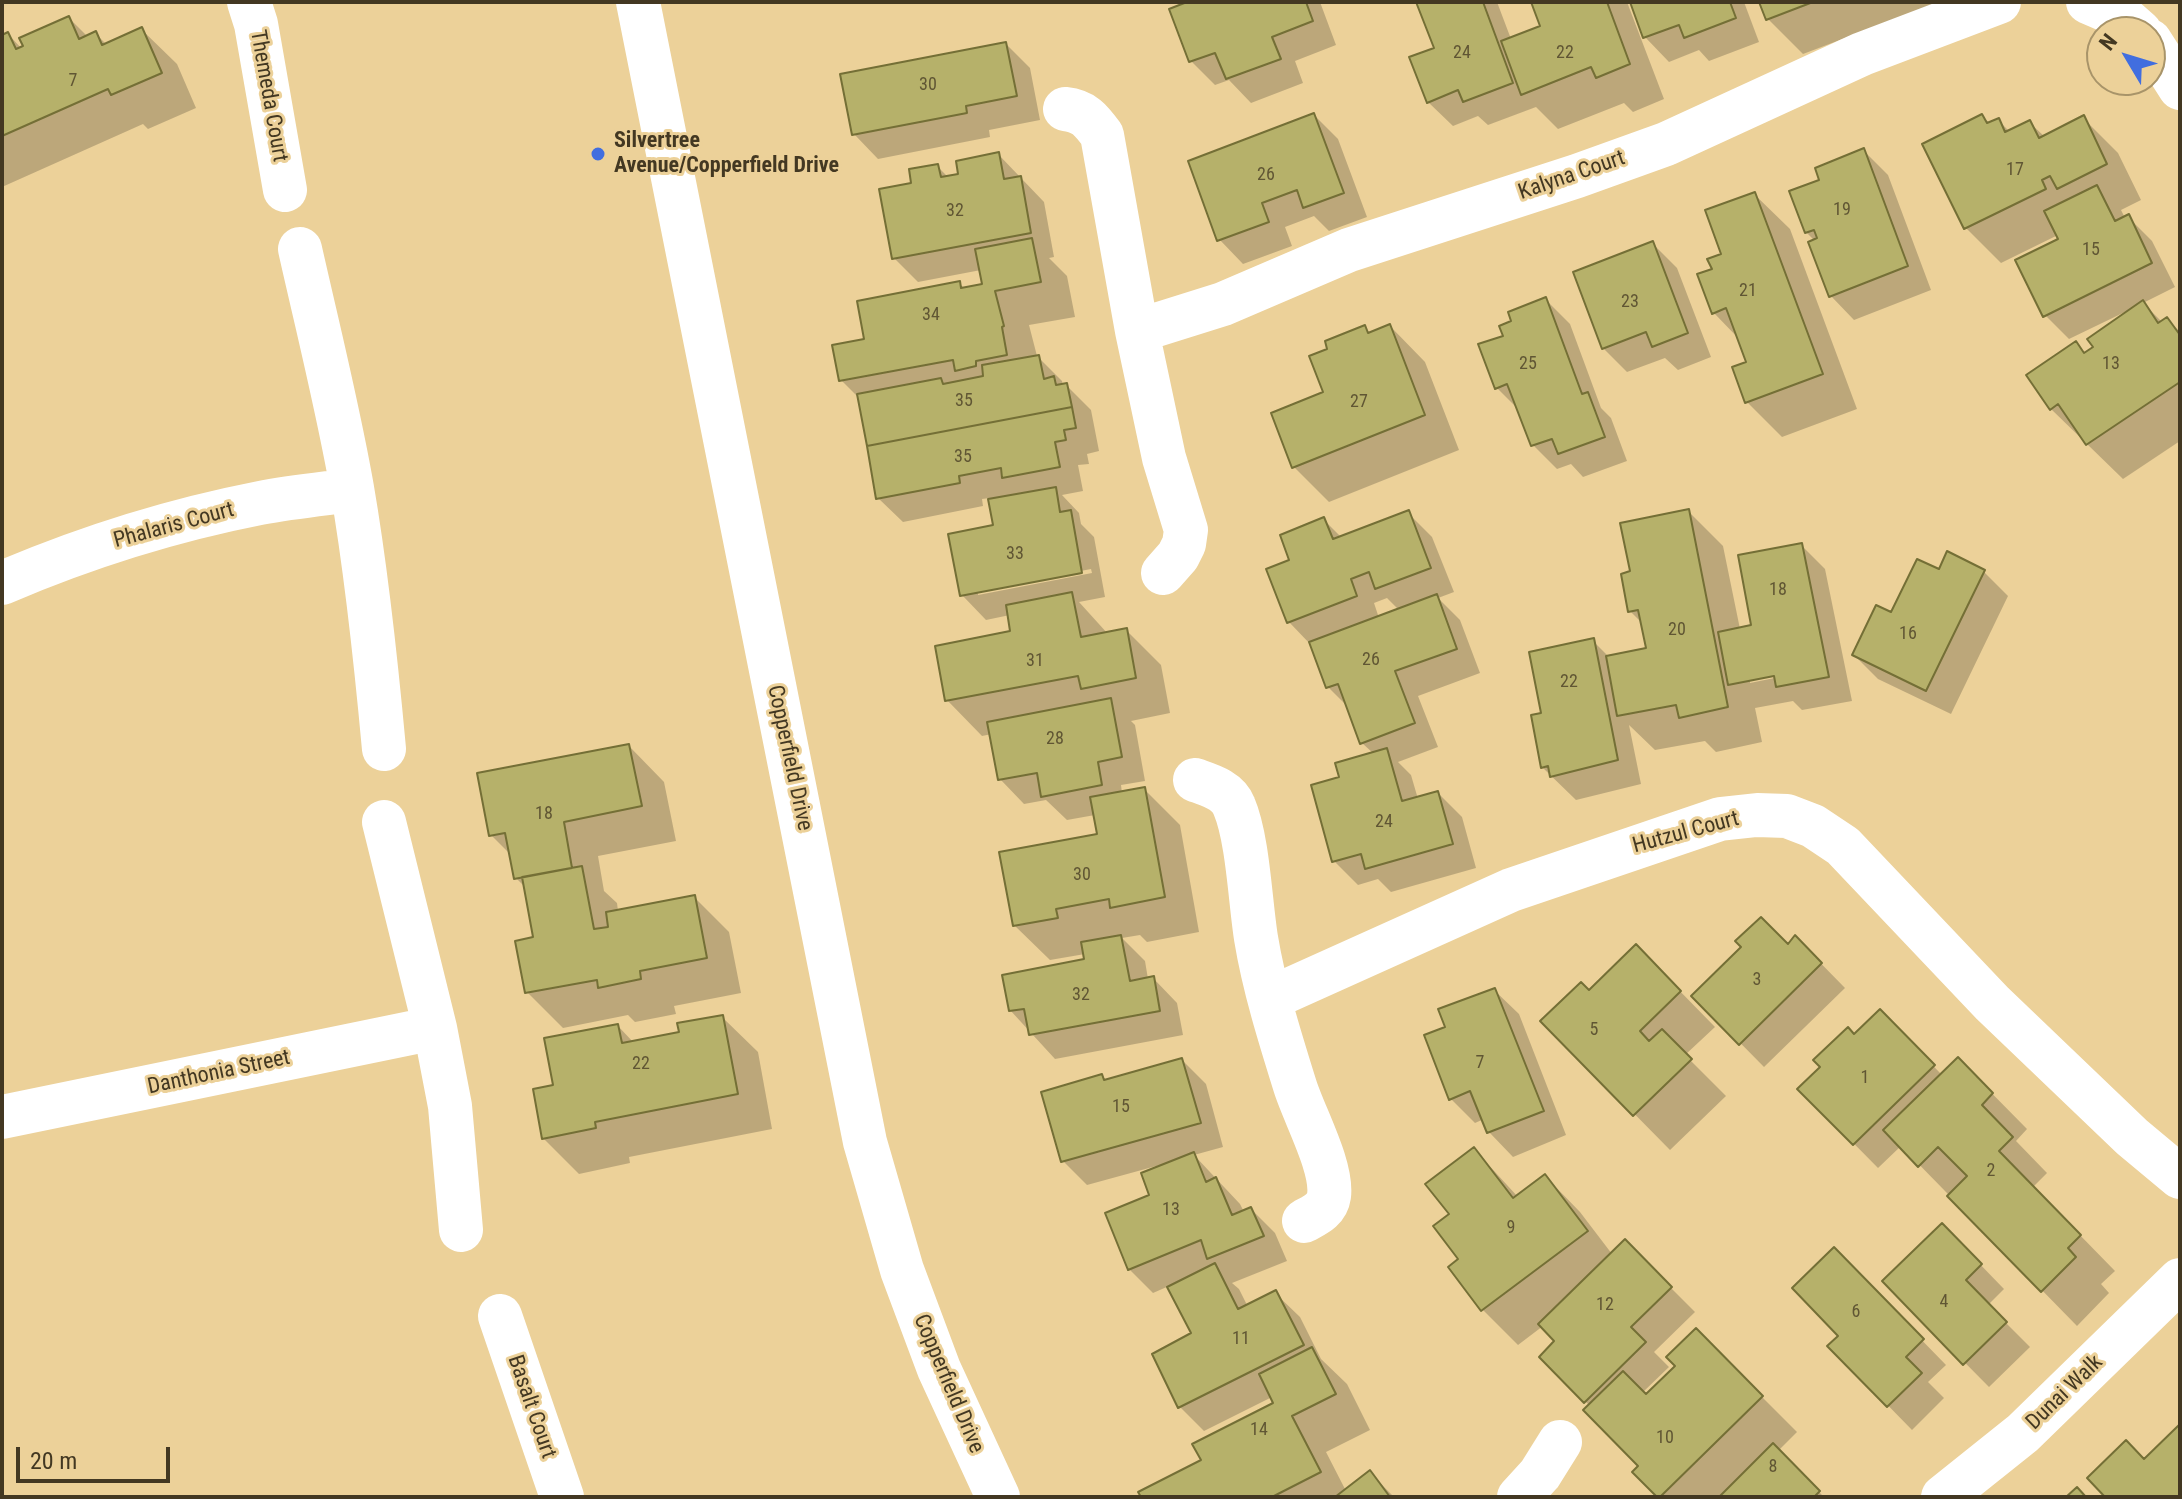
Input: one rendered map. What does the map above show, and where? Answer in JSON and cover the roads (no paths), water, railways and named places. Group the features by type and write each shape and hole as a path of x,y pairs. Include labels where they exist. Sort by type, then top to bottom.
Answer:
{"street":[{"name":"Themeda Court","path":"249,2 256,24 285,190"},
{"name":"Copperfield Drive","path":"638,2 865,1142 902,1270 933,1355 998,1497"},
{"name":"Kalyna Court","path":"1137,331 1223,304 1349,250 1666,144 1862,54 1999,2"},
{"path":"2088,2 2121,16"},
{"path":"2166,66 2180,88"},
{"path":"1065,109 1080,111 1102,135 1137,331 1164,458 1186,530 1178,556 1163,573"},
{"path":"300,249 352,490 371,616 384,749"},
{"name":"Phalaris Court","path":"2,583 89,549 180,522 260,503 352,490"},
{"path":"1195,780 1221,790 1233,802 1240,827 1257,941 1271,998 1295,1087 1328,1180 1329,1199 1321,1212 1304,1221"},
{"name":"Hutzul Court","path":"1271,998 1511,890 1634,846 1720,819 1787,816 1813,826 1843,846 2002,1013 2120,1126 2180,1177"},
{"path":"384,822 435,1028 450,1106 461,1230"},
{"name":"Danthonia Street","path":"2,1117 435,1028"},
{"name":"Dunai Walk","path":"1943,1497 2023,1433 2180,1280"},
{"name":"Basalt Court","path":"500,1316 562,1497"},
{"path":"1521,1497 1560,1442"}],"place":[{"name":"Silvertree Avenue/Copperfield Drive","path":"598,154"}]}
